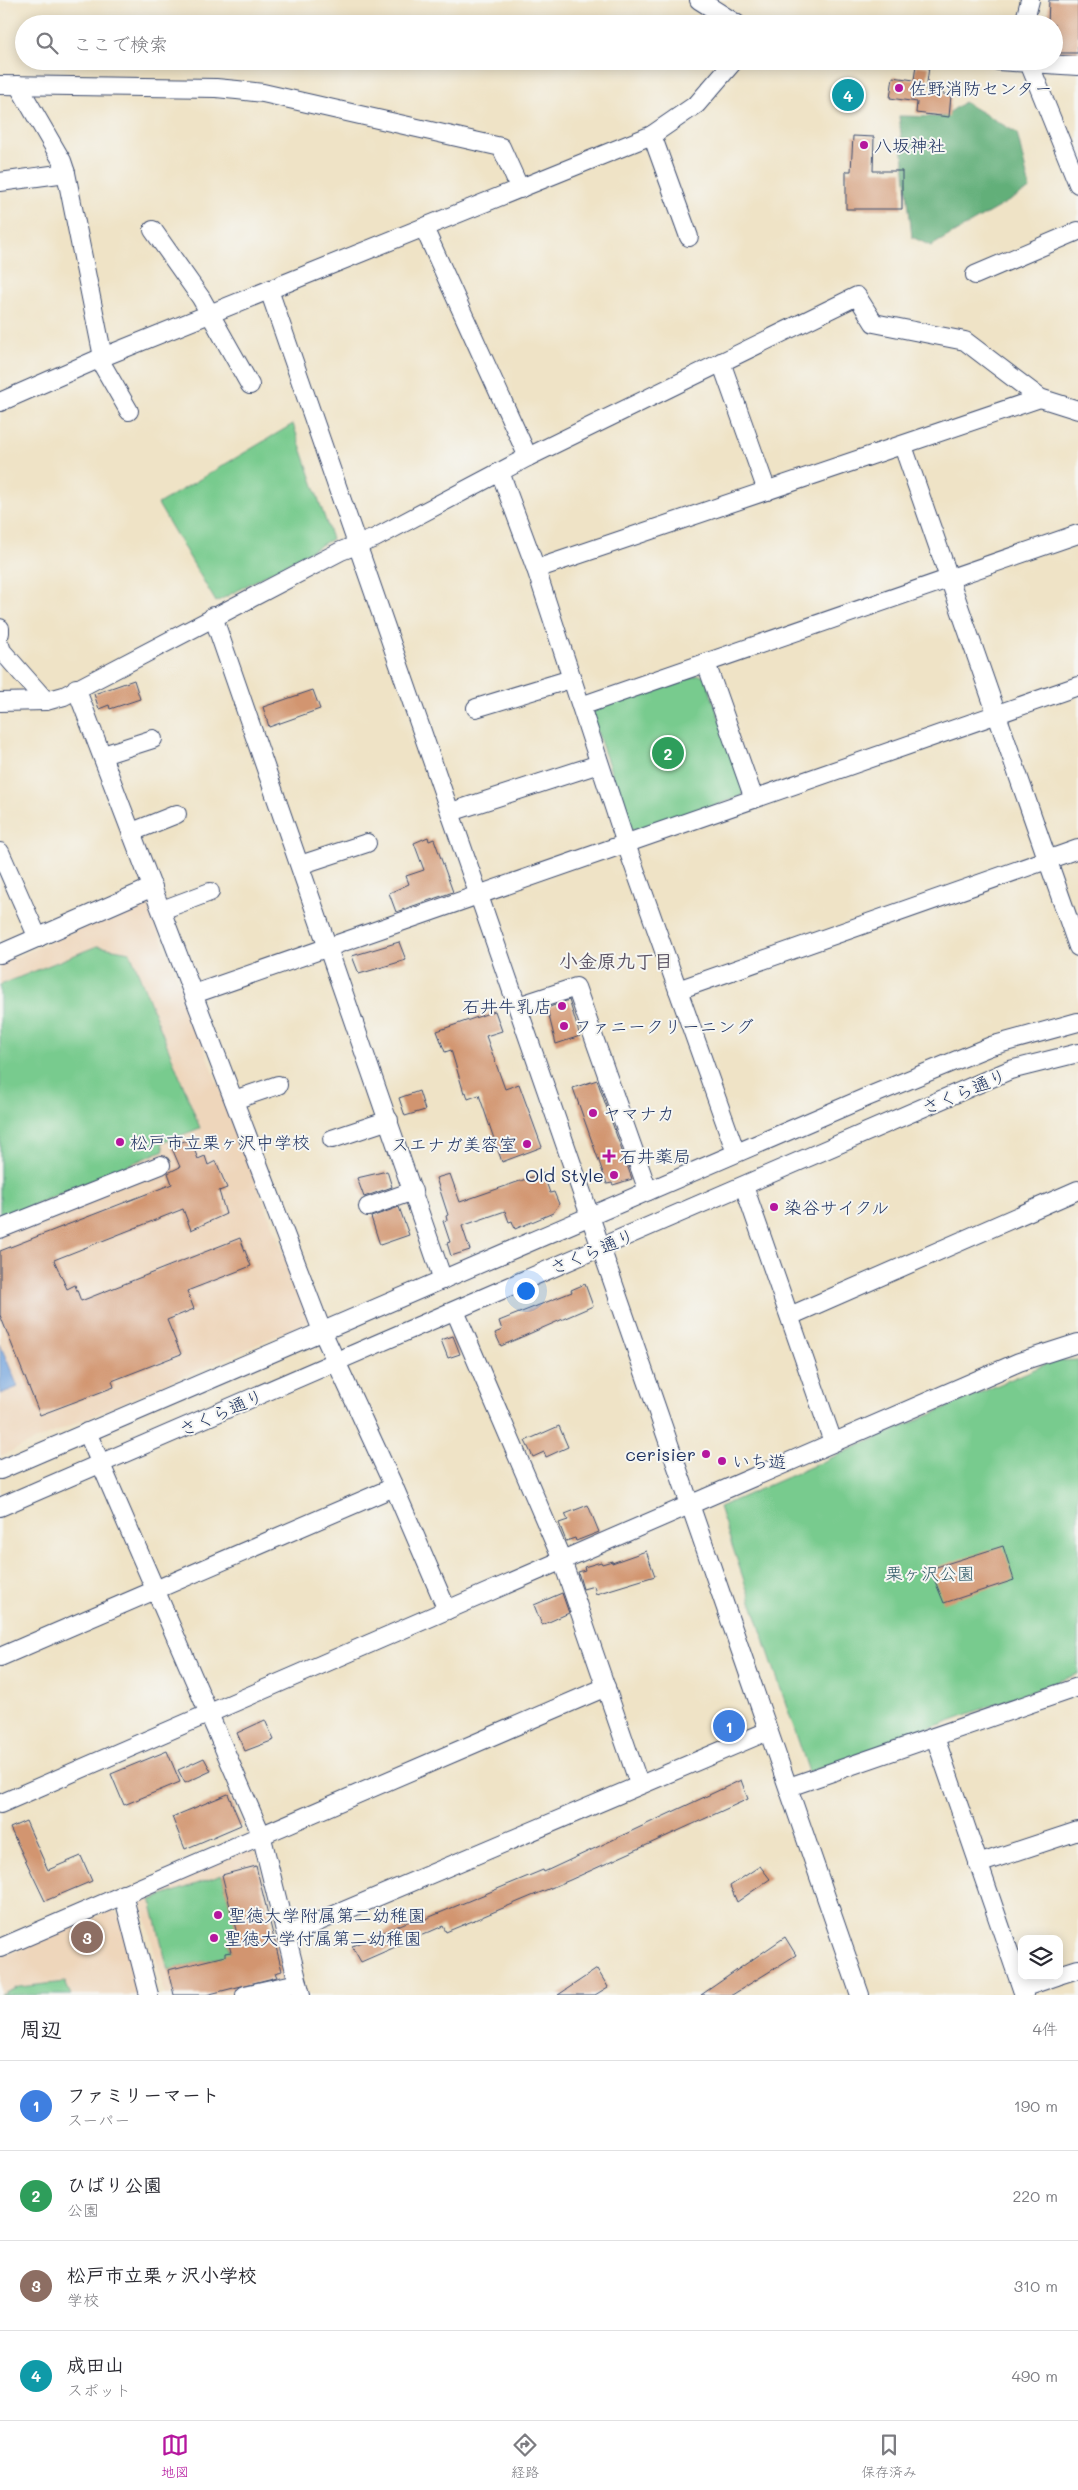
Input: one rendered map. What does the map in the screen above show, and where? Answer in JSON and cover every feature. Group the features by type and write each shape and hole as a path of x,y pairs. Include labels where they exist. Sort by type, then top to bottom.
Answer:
{"street":[{"path":"699,0 723,15"},
{"path":"1026,15 1030,0"},
{"path":"1063,65 1078,66"},
{"path":"0,402 101,358 652,135 697,104 726,70"},
{"path":"1028,70 1078,184"},
{"path":"0,85 216,88 263,93 500,147 520,189"},
{"path":"18,85 66,173 101,358 129,411"},
{"path":"652,135 690,236"},
{"path":"0,182 66,173"},
{"path":"424,228 528,456"},
{"path":"154,230 201,298 250,385"},
{"path":"975,275 1078,231"},
{"path":"269,290 452,812 600,1248 692,1504 768,1731 860,1995"},
{"path":"0,702 46,701 64,696 341,550 375,538 528,456 856,296 874,322 966,341 1040,398 1078,410"},
{"path":"721,362 767,492"},
{"path":"536,569 1040,398"},
{"path":"903,446 1078,948"},
{"path":"500,472 536,569 626,844 736,1153"},
{"path":"581,706 1078,534"},
{"path":"213,616 444,1280"},
{"path":"0,628 0,633"},
{"path":"0,645 2,651 46,701"},
{"path":"706,663 754,799"},
{"path":"476,708 571,679"},
{"path":"194,994 1078,686"},
{"path":"76,688 104,756 322,1331 394,1487 447,1610"},
{"path":"104,756 153,739"},
{"path":"452,812 599,764"},
{"path":"132,832 177,814"},
{"path":"300,865 367,843"},
{"path":"678,990 1078,849"},
{"path":"1,857 38,938"},
{"path":"0,954 153,887"},
{"path":"162,910 210,892"},
{"path":"518,1006 576,987 648,1191"},
{"name":"さくら通り","path":"0,1470 590,1217 866,1096 991,1046 1078,1022"},
{"name":"さくら通り","path":"0,1507 1010,1070 1078,1053"},
{"path":"234,1100 278,1085"},
{"path":"332,1140 389,1120"},
{"path":"0,1229 161,1165"},
{"path":"744,1186 833,1442"},
{"path":"790,1316 1078,1190"},
{"path":"368,1207 413,1191"},
{"path":"455,1311 562,1560 639,1784"},
{"path":"0,1804 1019,1362 1078,1343"},
{"path":"87,1432 210,1712 261,1834 300,1989 244,1995"},
{"path":"0,1657 394,1487"},
{"path":"0,1948 606,1687"},
{"path":"789,1787 1078,1688"},
{"path":"287,1934 768,1731"},
{"path":"935,1737 1023,1992 1049,1980"},
{"path":"978,1864 1078,1831"},
{"path":"123,1894 149,1995"},
{"path":"1063,1974 1078,1969"}],"shaded area":[{"name":"松戸市立栗ヶ沢中学校","path":"145,901 149,907 310,1321 0,1456 0,964"},
{"name":"聖徳大学付属第二幼稚園","path":"246,1850 256,1853 285,1974 280,1981 222,1995 165,1995 142,1903 146,1894"},
{"path":"113,1910 121,1917 141,1995 0,1995 0,1958"}],"green space":[{"path":"964,102 1017,133 1030,189 931,246 912,237 899,116 943,117"},
{"path":"293,424 332,539 216,602 158,504"},
{"path":"699,675 705,677 744,789 742,796 639,832 631,829 592,717 595,709"},
{"path":"97,946 130,952 200,1128 162,1143 164,1150 0,1219 0,985"},
{"name":"栗ヶ沢公園","path":"1078,1360 1078,1674 809,1772 719,1507 1053,1361"},
{"path":"222,1875 237,1932 228,1941 231,1952 225,1956 168,1970 151,1900"},
{"path":"65,1982 71,1995 0,1995 19,1987"}],"water":[{"path":"0,1344 18,1387 0,1394"}],"building":[{"path":"1049,0 1078,0 1078,53 1063,53 1063,15 1048,15"},
{"path":"915,70 929,70 926,90 943,91 943,94 951,95 949,117 916,113 917,102 890,98 893,77 914,80"},
{"path":"853,136 874,137 873,171 902,171 902,209 846,209 846,171 851,171"},
{"path":"134,680 140,699 110,709 109,705 99,709 94,694"},
{"path":"313,690 320,709 269,727 263,707"},
{"path":"428,837 429,841 434,839 453,892 396,912 389,893 409,884 406,876 424,870 414,843"},
{"path":"399,942 406,960 359,974 352,956"},
{"path":"569,1000 580,1036 556,1044 547,1008"},
{"path":"495,1011 502,1031 486,1036 505,1089 519,1084 542,1147 502,1162 479,1095 468,1099 466,1092 464,1093 451,1050 445,1052 437,1031"},
{"path":"597,1080 632,1179 613,1185 612,1183 607,1184 573,1088"},
{"path":"419,1091 425,1110 405,1116 399,1098"},
{"path":"190,1139 198,1159 205,1156 208,1165 216,1161 227,1188 219,1191 226,1214 191,1230 183,1209 54,1260 67,1289 75,1285 81,1301 240,1238 251,1266 187,1291 194,1309 167,1320 181,1354 112,1381 114,1387 40,1415 0,1315 0,1251 172,1184 168,1173 180,1167 171,1146"},
{"path":"387,1171 392,1187 364,1197 357,1178"},
{"path":"543,1173 550,1193 554,1192 559,1204 553,1213 515,1229 512,1221 509,1222 505,1211 462,1226 470,1250 451,1256 447,1243 450,1242 443,1221 447,1220 446,1216 448,1215 436,1178 450,1174 460,1202"},
{"path":"399,1207 409,1235 380,1245 371,1217"},
{"path":"585,1284 593,1306 501,1346 495,1333 502,1330 499,1321 572,1292 571,1290"},
{"path":"453,1336 460,1354 448,1358 441,1340"},
{"path":"559,1426 568,1447 546,1457 544,1452 533,1457 525,1441"},
{"path":"588,1505 599,1532 576,1541 575,1538 566,1541 559,1523 568,1520 565,1514"},
{"path":"1003,1546 1014,1580 944,1603 930,1569"},
{"path":"646,1551 655,1576 596,1594 594,1586 583,1589 578,1572 585,1570 584,1567 601,1562 602,1564 612,1561 612,1563"},
{"path":"562,1593 569,1613 542,1625 534,1605"},
{"path":"265,1720 274,1740 245,1751 237,1733"},
{"path":"167,1751 180,1782 124,1805 111,1774"},
{"path":"204,1758 211,1771 185,1783 178,1770"},
{"path":"741,1780 748,1799 570,1880 446,1932 443,1926 361,1962 352,1946 423,1915 425,1919 543,1870 544,1872"},
{"path":"228,1794 241,1825 185,1849 172,1817"},
{"path":"26,1821 48,1870 81,1856 92,1881 45,1901 10,1828"},
{"path":"256,1866 282,1971 275,1973 277,1977 206,1995 174,1995 168,1970 225,1956 225,1953 231,1952 228,1941 236,1930 222,1875"},
{"path":"760,1866 770,1879 737,1902 730,1886"},
{"path":"785,1937 796,1955 732,1995 701,1995"},
{"path":"597,1969 608,1987 595,1995 558,1995"}],"place":[{"name":"佐野消防センター","path":"899,88"},
{"name":"成田山","path":"848,95"},
{"name":"八坂神社","path":"864,145"},
{"name":"ひばり公園","path":"668,753"},
{"name":"石井牛乳店","path":"562,1006"},
{"name":"ファニークリーニング","path":"564,1026"},
{"name":"ヤマナカ","path":"593,1113"},
{"name":"松戸市立栗ヶ沢中学校","path":"120,1142"},
{"name":"スエナガ美容室","path":"527,1144"},
{"name":"石井薬局","path":"609,1156"},
{"name":"Old Style","path":"614,1175"},
{"name":"染谷サイクル","path":"774,1207"},
{"name":"cerisier","path":"706,1454"},
{"name":"いち遊","path":"722,1461"},
{"name":"ファミリーマート","path":"729,1726"},
{"name":"聖徳大学附属第二幼稚園","path":"218,1915"},
{"name":"松戸市立栗ヶ沢小学校","path":"87,1937"},
{"name":"聖徳大学付属第二幼稚園","path":"214,1938"}],"district":[{"name":"小金原九丁目","path":"616,960"}]}
